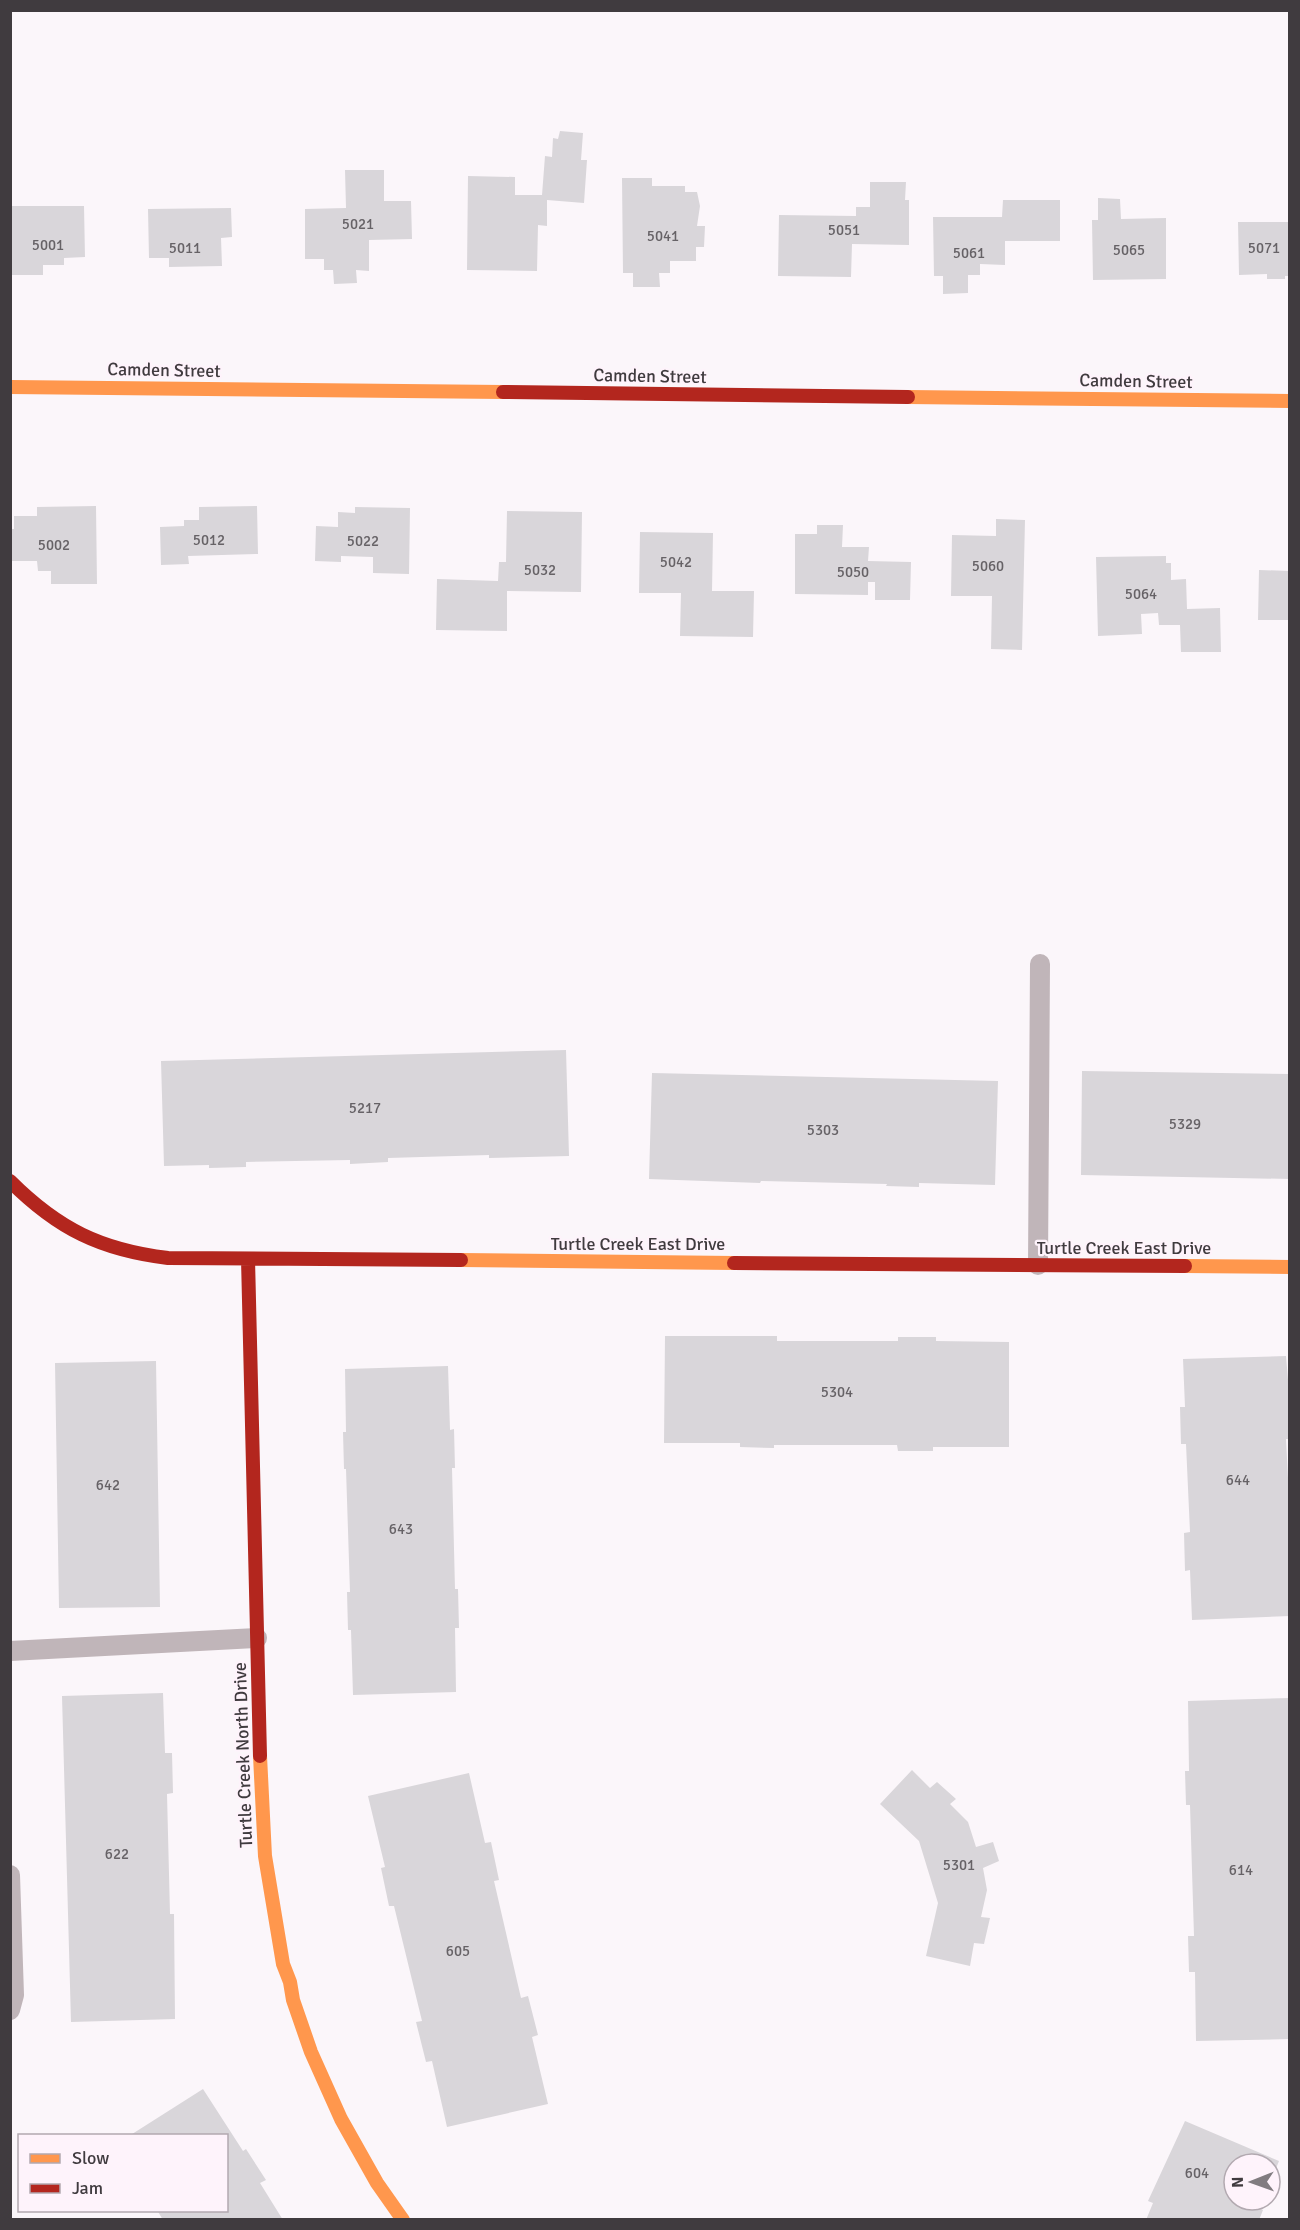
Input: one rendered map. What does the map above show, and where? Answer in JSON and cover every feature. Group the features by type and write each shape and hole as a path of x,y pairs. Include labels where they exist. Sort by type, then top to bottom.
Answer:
{"street":[{"name":"Camden Street","path":"10,387 1290,401"},
{"name":"Turtle Creek East Drive","path":"10,1180 35,1207 97,1244 151,1257 1290,1267"},
{"name":"Turtle Creek North Drive","path":"248,1259 262,1819 265,1856 283,1964 290,1982 292,2000 311,2052 341,2119 372,2175 403,2220"}],"lane":[{"path":"1038,1265 1040,964"},
{"path":"10,1651 257,1638"},
{"path":"10,1875 14,1995 10,2010"}],"building":[{"path":"560,131 583,133 581,160 587,160 584,203 547,200 547,226 538,225 537,271 467,270 468,176 515,177 515,195 542,195 545,156 552,157 553,138 558,139"},
{"path":"345,170 384,170 384,201 411,201 412,239 369,240 369,271 356,270 357,283 334,284 333,270 324,270 324,259 305,259 305,209 346,208"},
{"path":"622,178 652,178 652,186 685,186 685,192 697,192 700,206 697,226 705,226 704,247 696,247 696,261 670,261 670,273 659,273 660,287 633,287 633,273 623,273"},
{"path":"870,182 906,182 905,200 909,200 909,245 852,244 851,277 778,276 779,215 856,216 856,207 870,207"},
{"path":"1098,198 1120,199 1121,219 1166,218 1166,279 1093,280 1092,220 1098,220"},
{"path":"1003,200 1060,200 1060,241 1005,241 1005,265 980,264 980,275 968,275 968,293 943,294 943,276 934,276 933,217 1002,217"},
{"path":"10,206 84,206 85,257 64,258 64,265 43,265 43,275 11,275"},
{"path":"231,208 232,237 221,238 222,266 169,267 169,258 149,258 148,209"},
{"path":"1238,222 1290,222 1290,276 1285,276 1285,279 1267,279 1267,274 1239,275"},
{"path":"96,506 97,584 51,584 51,571 38,571 37,561 10,561 10,529 14,529 14,516 37,516 37,507"},
{"path":"257,506 258,554 188,556 189,564 161,565 160,527 184,526 184,520 199,520 199,507"},
{"path":"355,507 410,508 409,574 373,573 373,557 341,556 341,562 315,561 316,526 338,527 338,512 355,513"},
{"path":"507,511 582,512 581,592 507,591 507,631 436,630 437,579 498,581 499,562 506,562"},
{"path":"996,519 1025,520 1022,650 991,649 992,596 951,596 952,535 996,536"},
{"path":"817,525 843,525 842,547 869,547 868,561 911,562 910,600 875,600 875,582 868,582 868,595 795,594 795,534 817,534"},
{"path":"640,532 713,533 712,591 754,591 753,637 680,636 681,593 639,593"},
{"path":"1166,556 1166,563 1171,563 1171,580 1186,579 1187,609 1220,608 1221,652 1181,652 1180,625 1159,625 1158,613 1141,614 1142,634 1098,636 1096,557"},
{"path":"1259,570 1290,571 1290,620 1258,620"},
{"path":"566,1050 569,1156 489,1158 489,1155 388,1158 388,1162 350,1164 350,1160 246,1162 246,1167 209,1168 209,1165 164,1166 161,1061"},
{"path":"1082,1071 1290,1074 1290,1179 1081,1175"},
{"path":"652,1073 998,1081 995,1185 919,1183 919,1187 886,1186 887,1184 649,1179"},
{"path":"665,1336 777,1336 777,1341 898,1341 898,1337 936,1337 936,1341 1009,1342 1009,1447 933,1447 933,1451 898,1451 897,1445 774,1445 774,1448 740,1447 740,1443 664,1443"},
{"path":"1286,1356 1290,1403 1290,1439 1286,1439 1290,1517 1290,1616 1192,1620 1190,1570 1185,1571 1184,1533 1190,1532 1186,1444 1181,1444 1180,1407 1185,1407 1183,1359"},
{"path":"156,1361 160,1607 59,1608 55,1363"},
{"path":"448,1366 450,1430 454,1429 455,1468 452,1468 455,1589 458,1589 459,1628 455,1628 456,1692 353,1695 351,1630 348,1630 347,1592 350,1592 343,1432 346,1432 345,1369"},
{"path":"163,1693 165,1753 172,1753 173,1793 167,1794 170,1914 174,1914 175,2019 71,2022 62,1696"},
{"path":"1290,1698 1290,2039 1196,2041 1195,1972 1189,1972 1188,1936 1194,1936 1190,1805 1186,1805 1185,1771 1189,1771 1188,1701"},
{"path":"912,1770 930,1788 937,1782 956,1799 950,1804 968,1822 976,1847 993,1842 999,1861 983,1868 987,1890 981,1917 990,1918 984,1944 974,1943 970,1966 926,1956 938,1903 919,1841 880,1804"},
{"path":"469,1773 485,1843 491,1842 499,1880 494,1881 521,1998 528,1996 538,2035 532,2037 548,2104 447,2127 432,2061 426,2062 416,2022 422,2021 394,1906 389,1906 381,1868 385,1867 368,1796"},
{"path":"203,2089 243,2151 246,2149 266,2180 260,2183 283,2220 163,2220 158,2212 228,2212 228,2134 132,2134"},
{"path":"1185,2121 1258,2152 1222,2152 1222,2212 1262,2212 1259,2220 1146,2220 1153,2203 1148,2201"}],"traffic: slow":[{"path":"10,387 503,392"},
{"path":"908,397 1290,401"},
{"path":"461,1260 734,1263"},
{"path":"1185,1266 1290,1267"},
{"path":"260,1756 265,1856 283,1964 290,1982 293,2000 311,2052 341,2119 377,2183 403,2220"}],"traffic: jam":[{"path":"503,392 908,397"},
{"path":"10,1181 46,1212 82,1235 101,1243 144,1254 168,1258 461,1260"},
{"path":"248,1259 260,1756"},
{"path":"734,1263 1185,1266"}]}
